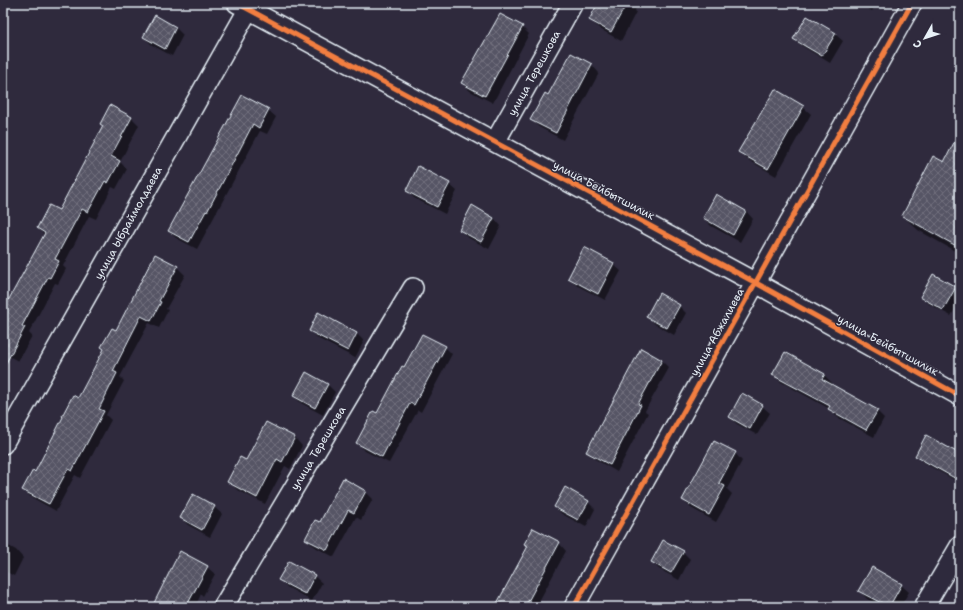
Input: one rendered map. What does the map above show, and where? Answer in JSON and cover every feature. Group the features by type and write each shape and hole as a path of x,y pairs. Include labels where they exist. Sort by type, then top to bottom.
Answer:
{"street":[{"name":"улица Терешкова","path":"495,142 573,3"},
{"name":"улица Абжалиева","path":"574,607 912,3"},
{"name":"улица Бейбытшилик","path":"246,5 960,396"},
{"name":"улица Ыбраймолдаева","path":"3,444 246,5"},
{"name":"улица Терешкова","path":"223,607 413,288"},
{"path":"924,607 960,546"}],"building":[{"path":"598,3 627,3 611,32 589,20"},
{"path":"500,14 523,26 485,96 461,83"},
{"path":"155,15 176,27 165,49 143,37"},
{"path":"807,16 836,33 822,56 793,39"},
{"path":"571,53 592,64 556,133 530,120 545,93 548,95"},
{"path":"775,89 804,106 768,169 738,152"},
{"path":"242,95 269,109 259,128 253,124 207,212 206,211 189,242 168,231"},
{"path":"110,105 132,117 111,156 120,161 108,183 105,181 88,212 82,209 55,259 59,261 50,278 48,277 22,326 25,327 3,369 3,310 45,233 37,228 49,205 59,210 103,126 100,124"},
{"path":"960,131 960,248 902,216 933,156 944,162"},
{"path":"418,166 450,183 437,207 406,191"},
{"path":"716,194 746,211 733,235 703,218"},
{"path":"472,205 494,218 481,242 459,230"},
{"path":"584,247 614,263 598,294 568,278"},
{"path":"155,254 178,266 159,301 161,302 151,321 141,316 113,371 117,373 99,409 104,411 72,471 68,469 49,504 22,490 33,470 35,472 73,395 78,398 104,349 101,347 112,328 116,330"},
{"path":"933,274 956,287 943,310 920,297"},
{"path":"659,293 680,305 667,328 646,317"},
{"path":"318,312 357,333 348,351 309,331"},
{"path":"422,334 446,346 414,405 410,403 382,457 356,443 373,411 377,413 402,366 404,367"},
{"path":"641,348 662,360 638,404 641,405 610,465 586,452"},
{"path":"785,352 825,374 822,379 878,410 866,430 828,409 830,406 772,375"},
{"path":"306,372 328,384 315,408 293,396"},
{"path":"742,393 763,405 750,429 729,417"},
{"path":"266,422 295,437 282,462 277,459 257,498 227,482 240,457 246,460"},
{"path":"926,435 960,454 960,481 915,456"},
{"path":"714,441 736,452 719,483 725,486 709,515 682,500"},
{"path":"343,478 366,491 354,513 348,510 327,550 305,539 315,520 320,522"},
{"path":"565,487 589,501 578,520 554,507"},
{"path":"193,494 215,506 202,530 180,518"},
{"path":"533,528 560,542 525,607 495,607 528,546 524,544"},
{"path":"663,540 684,551 671,573 651,562"},
{"path":"180,551 208,566 186,607 152,607"},
{"path":"289,561 315,575 305,594 278,580"},
{"path":"872,567 902,584 889,607 858,591"}],"cycle path":[{"path":"237,3 756,283 960,396"},
{"path":"574,607 912,3"}]}
